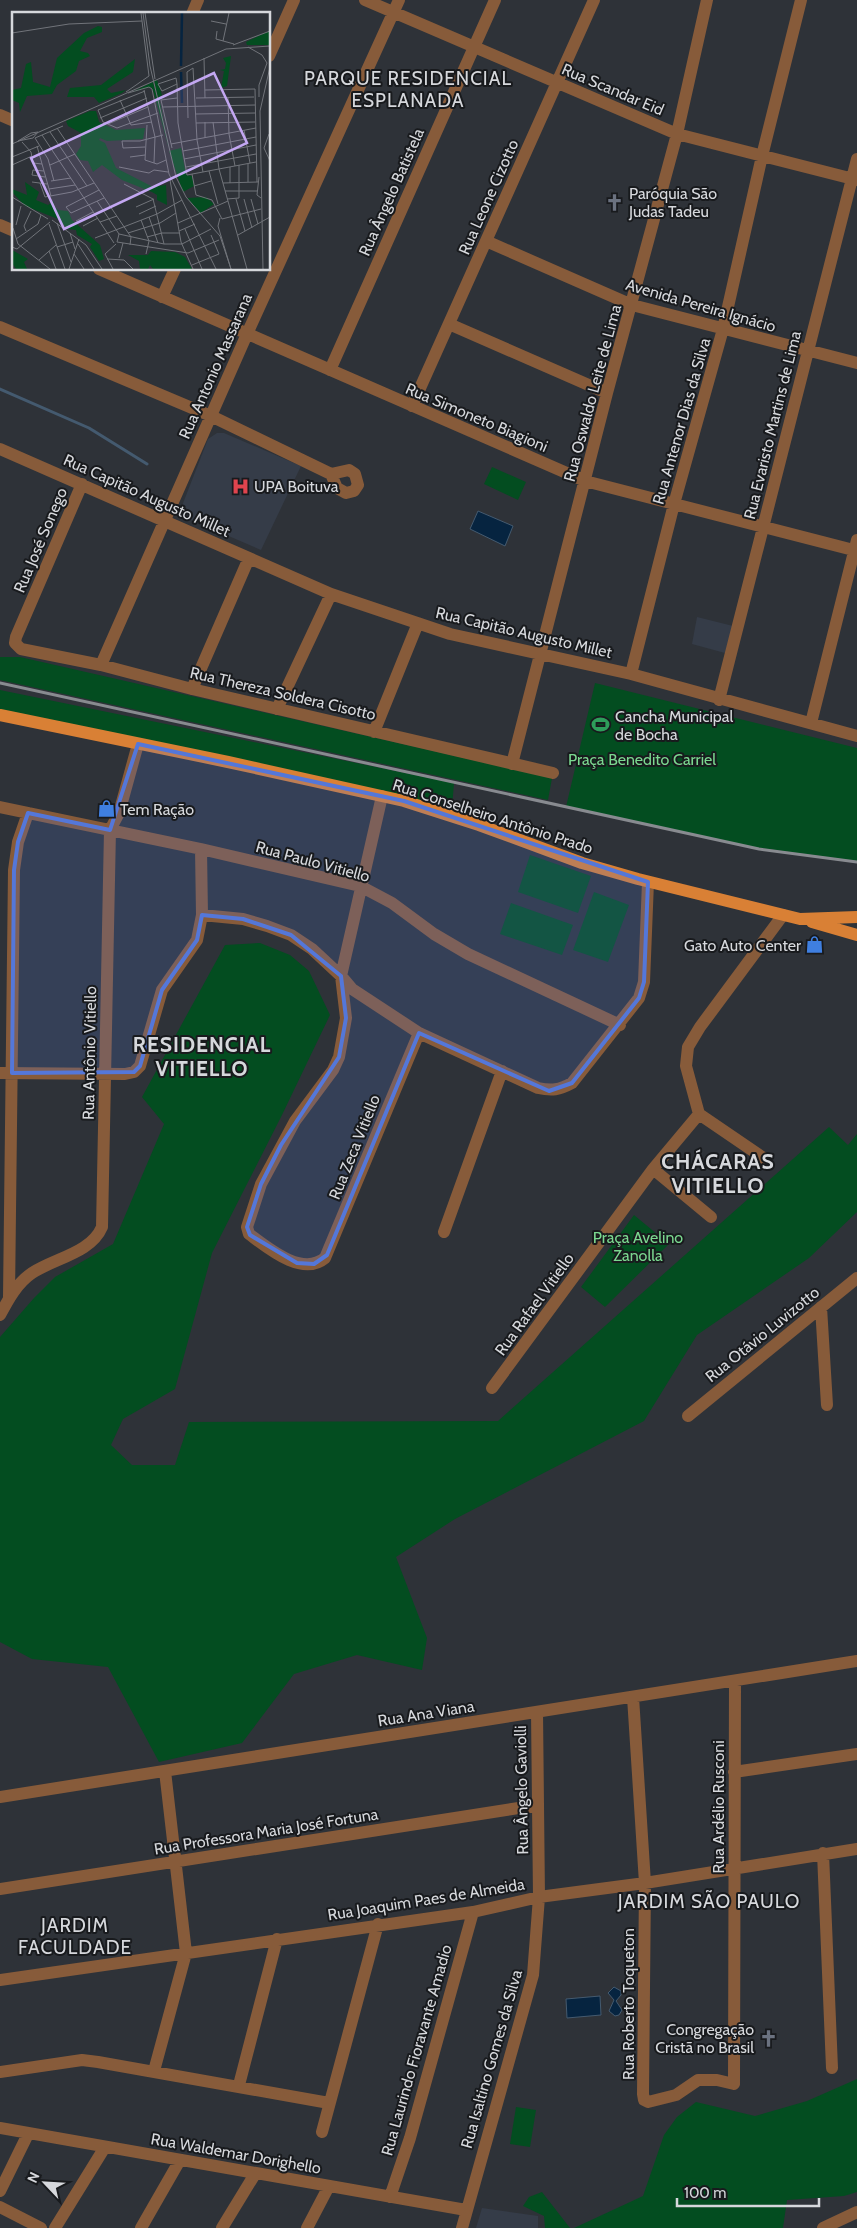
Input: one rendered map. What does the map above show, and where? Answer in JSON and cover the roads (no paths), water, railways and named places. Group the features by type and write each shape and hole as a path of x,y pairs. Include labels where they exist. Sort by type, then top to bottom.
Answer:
{"main road":[{"name":"Rua Conselheiro Antônio Prado","path":"0,715 410,803 582,863 648,882 800,919 857,917"},
{"path":"800,919 857,935"},
{"path":"857,923 857,928"}],"street":[{"path":"193,12 198,0"},
{"path":"270,54 294,0"},
{"name":"Rua Scandar Eid","path":"365,0 677,134 854,180"},
{"name":"Rua Antonio Massarana","path":"101,665 247,334 399,0"},
{"name":"Rua Ângelo Batistela","path":"330,370 494,0"},
{"name":"Rua Leone Cizotto","path":"412,406 594,0"},
{"name":"Rua Oswaldo Leite de Lima","path":"512,764 607,393 677,134 707,0"},
{"name":"Rua Antenor Dias da Silva","path":"631,674 674,504 723,330 762,156 801,0"},
{"path":"0,115 12,120"},
{"name":"Rua Evaristo Martins de Lima","path":"719,700 808,351 854,180 857,159"},
{"path":"0,225 12,230"},
{"name":"Avenida Pereira Ignácio","path":"486,240 632,304 723,330 857,363"},
{"name":"Rua Simoneto Biagioni","path":"101,270 585,481 763,527 856,547"},
{"path":"162,297 175,270"},
{"path":"449,324 607,393"},
{"path":"0,327 211,416 331,474"},
{"name":"Rua Capitão Augusto Millet","path":"0,448 331,594 450,634 631,674 719,700 857,736"},
{"name":"Rua José Sonego","path":"16,637 82,484"},
{"path":"811,723 856,547"},
{"path":"192,688 249,558"},
{"path":"278,709 331,594"},
{"path":"374,732 418,623"},
{"name":"Rua Thereza Soldera Cisotto","path":"16,637 16,643 23,651 101,665 374,732 553,773"},
{"name":"Rua Antônio Vitiello","path":"0,1316 9,1297 31,1273 90,1244 98,1236 102,1227 110,830 119,813 138,744"},
{"path":"341,976 382,796"},
{"name":"Rua Paulo Vitiello","path":"0,807 201,849 360,886 392,903 434,934 468,954 620,1024"},
{"path":"9,1297 6,1073 14,870 18,842 28,813"},
{"path":"6,1073 134,1072 140,1066 162,990 198,940 202,916 201,849"},
{"path":"202,916 243,919 291,936 312,949 352,989 419,1033 538,1088 549,1091 559,1090 572,1083 639,998 644,982 648,882"},
{"path":"765,1159 699,1114 686,1066 688,1047 700,1027 784,915"},
{"name":"Rua Zeca Vitiello","path":"341,976 346,1018 339,1057 333,1070 295,1121 261,1184 247,1227 250,1236 292,1261 311,1264 321,1261 327,1255 419,1033"},
{"path":"444,1232 502,1071"},
{"name":"Rua Rafael Vitiello","path":"492,1388 654,1169 699,1114"},
{"path":"654,1169 711,1217"},
{"name":"Rua Otávio Luvizotto","path":"688,1416 857,1278"},
{"path":"821,1307 827,1405"},
{"name":"Rua Ana Viana","path":"0,1797 857,1661"},
{"name":"Rua Ardélio Rusconi","path":"646,2102 676,2095 698,2080 717,2080 734,2084 735,1681"},
{"name":"Rua Roberto Toqueton","path":"633,1697 645,1883 643,2098 646,2102"},
{"name":"Rua Ângelo Gaviolli","path":"537,1712 539,1897"},
{"path":"734,1772 857,1754"},
{"path":"154,2071 186,1953 165,1771"},
{"name":"Rua Professora Maria José Fortuna","path":"0,1889 538,1805"},
{"name":"Rua Joaquim Paes de Almeida","path":"0,1980 378,1924 473,1912 539,1897 645,1883 857,1849"},
{"path":"823,1854 832,2068"},
{"name":"Rua Isaltino Gomes da Silva","path":"462,2228 533,1975 539,1897"},
{"name":"Rua Laurindo Fioravante Amadio","path":"390,2197 410,2138 473,1912"},
{"path":"322,2132 378,1924"},
{"path":"239,2086 277,1939"},
{"path":"0,2072 82,2060 154,2071 329,2103"},
{"name":"Rua Waldemar Dorighello","path":"0,2128 466,2210"},
{"path":"0,2191 28,2134"},
{"path":"55,2228 105,2147"},
{"path":"141,2228 180,2160"},
{"path":"222,2228 255,2174"},
{"path":"307,2228 329,2186"},
{"path":"0,2207 41,2228"},
{"path":"823,2228 857,2212"}],"water":[{"path":"478,511 513,526 505,546 470,529"},
{"path":"614,1987 621,1991 621,1995 616,2001 622,2010 619,2015 615,2016 609,2011 614,2000 608,1993"},
{"path":"600,1996 601,2015 567,2018 566,1999"}],"waterway":[{"path":"0,389 89,428 147,464"}],"railway":[{"path":"0,683 759,849 857,862"}],"place":[{"name":"Paróquia São Judas Tadeu","path":"615,202"},
{"name":"UPA Boituva","path":"240,486"},
{"name":"Cancha Municipal de Bocha","path":"601,725"},
{"name":"Tem Ração","path":"106,809"},
{"name":"Gato Auto Center","path":"815,945"},
{"name":"Congregação Cristã no Brasil","path":"768,2038"}],"district":[{"name":"PARQUE RESIDENCIAL ESPLANADA","path":"408,89"},
{"name":"RESIDENCIAL VITIELLO","path":"202,1057"},
{"name":"CHÁCARAS VITIELLO","path":"718,1174"},
{"name":"JARDIM SÃO PAULO","path":"709,1901"},
{"name":"JARDIM FACULDADE","path":"75,1936"}],"park label":[{"name":"Praça Benedito Carriel","path":"642,759"},
{"name":"Praça Avelino Zanolla","path":"638,1246"}]}
